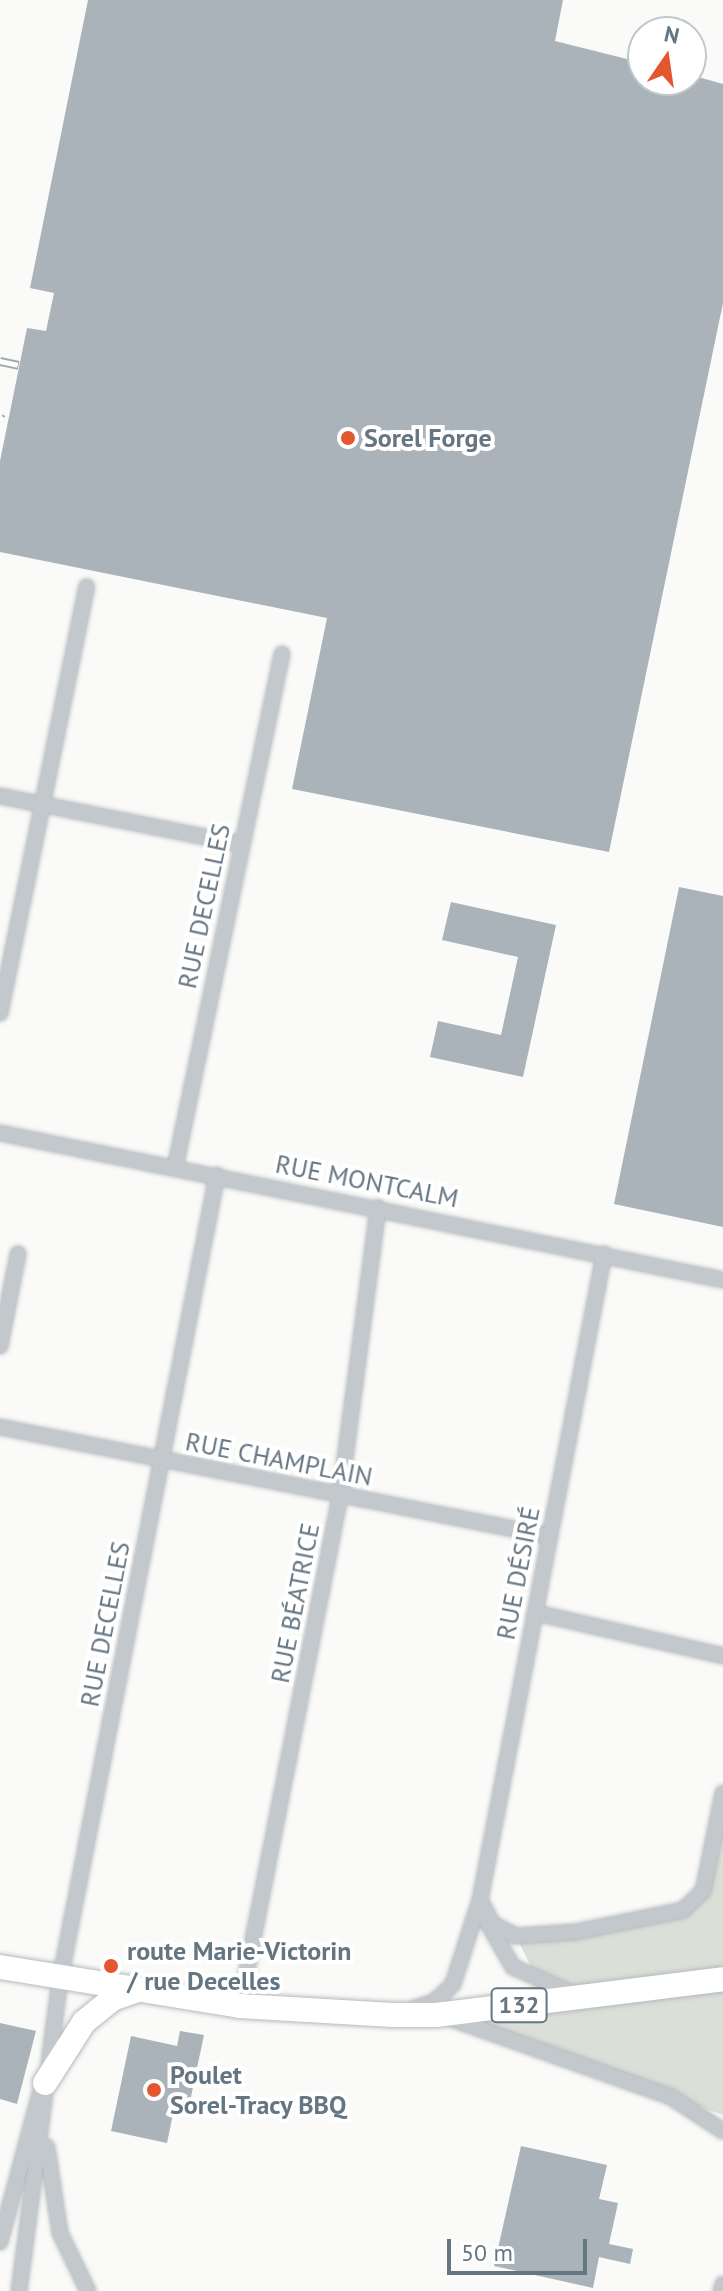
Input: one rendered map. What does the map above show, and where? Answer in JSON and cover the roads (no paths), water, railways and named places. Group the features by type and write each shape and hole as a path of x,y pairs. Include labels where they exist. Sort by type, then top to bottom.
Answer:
{"main road":[{"name":"132","path":"0,1967 60,1980 240,2006 393,2015 436,2015 723,1979"},
{"path":"45,2083 84,2022 135,1991"}],"street":[{"path":"0,1013 40,804 87,587"},
{"name":"RUE DECELLES","path":"175,1168 282,654"},
{"path":"0,796 241,844"},
{"name":"RUE MONTCALM","path":"0,1133 378,1207 723,1280"},
{"name":"RUE DECELLES","path":"19,2291 60,1980 217,1175"},
{"name":"RUE BÉATRICE","path":"240,2006 340,1497 378,1207"},
{"path":"0,1346 18,1254"},
{"name":"RUE DÉSIRÉ","path":"393,2015 434,2002 453,1984 480,1900 604,1254"},
{"name":"RUE CHAMPLAIN","path":"0,1427 340,1497 549,1536"},
{"path":"536,1613 723,1656"},
{"path":"480,1900 493,1924 516,1936 575,1932 683,1910 703,1891 723,1793"},
{"name":"RUE DÉSIRÉ","path":"480,1900 486,1929 513,1967 558,1991 601,1994"},
{"path":"436,2015 671,2097 723,2131"},
{"path":"45,2083 54,2207 70,2263 88,2291"},
{"name":"RUE DECELLES","path":"0,2242 32,2109 45,2083"},
{"path":"721,2291 723,2284"}],"railway":[{"path":"0,361 19,365"}],"place":[{"name":"Sorel Forge","path":"348,438"},
{"name":"route Marie-Victorin / rue Decelles","path":"111,1966"},
{"name":"Poulet Sorel-Tracy BBQ","path":"154,2090"}]}
